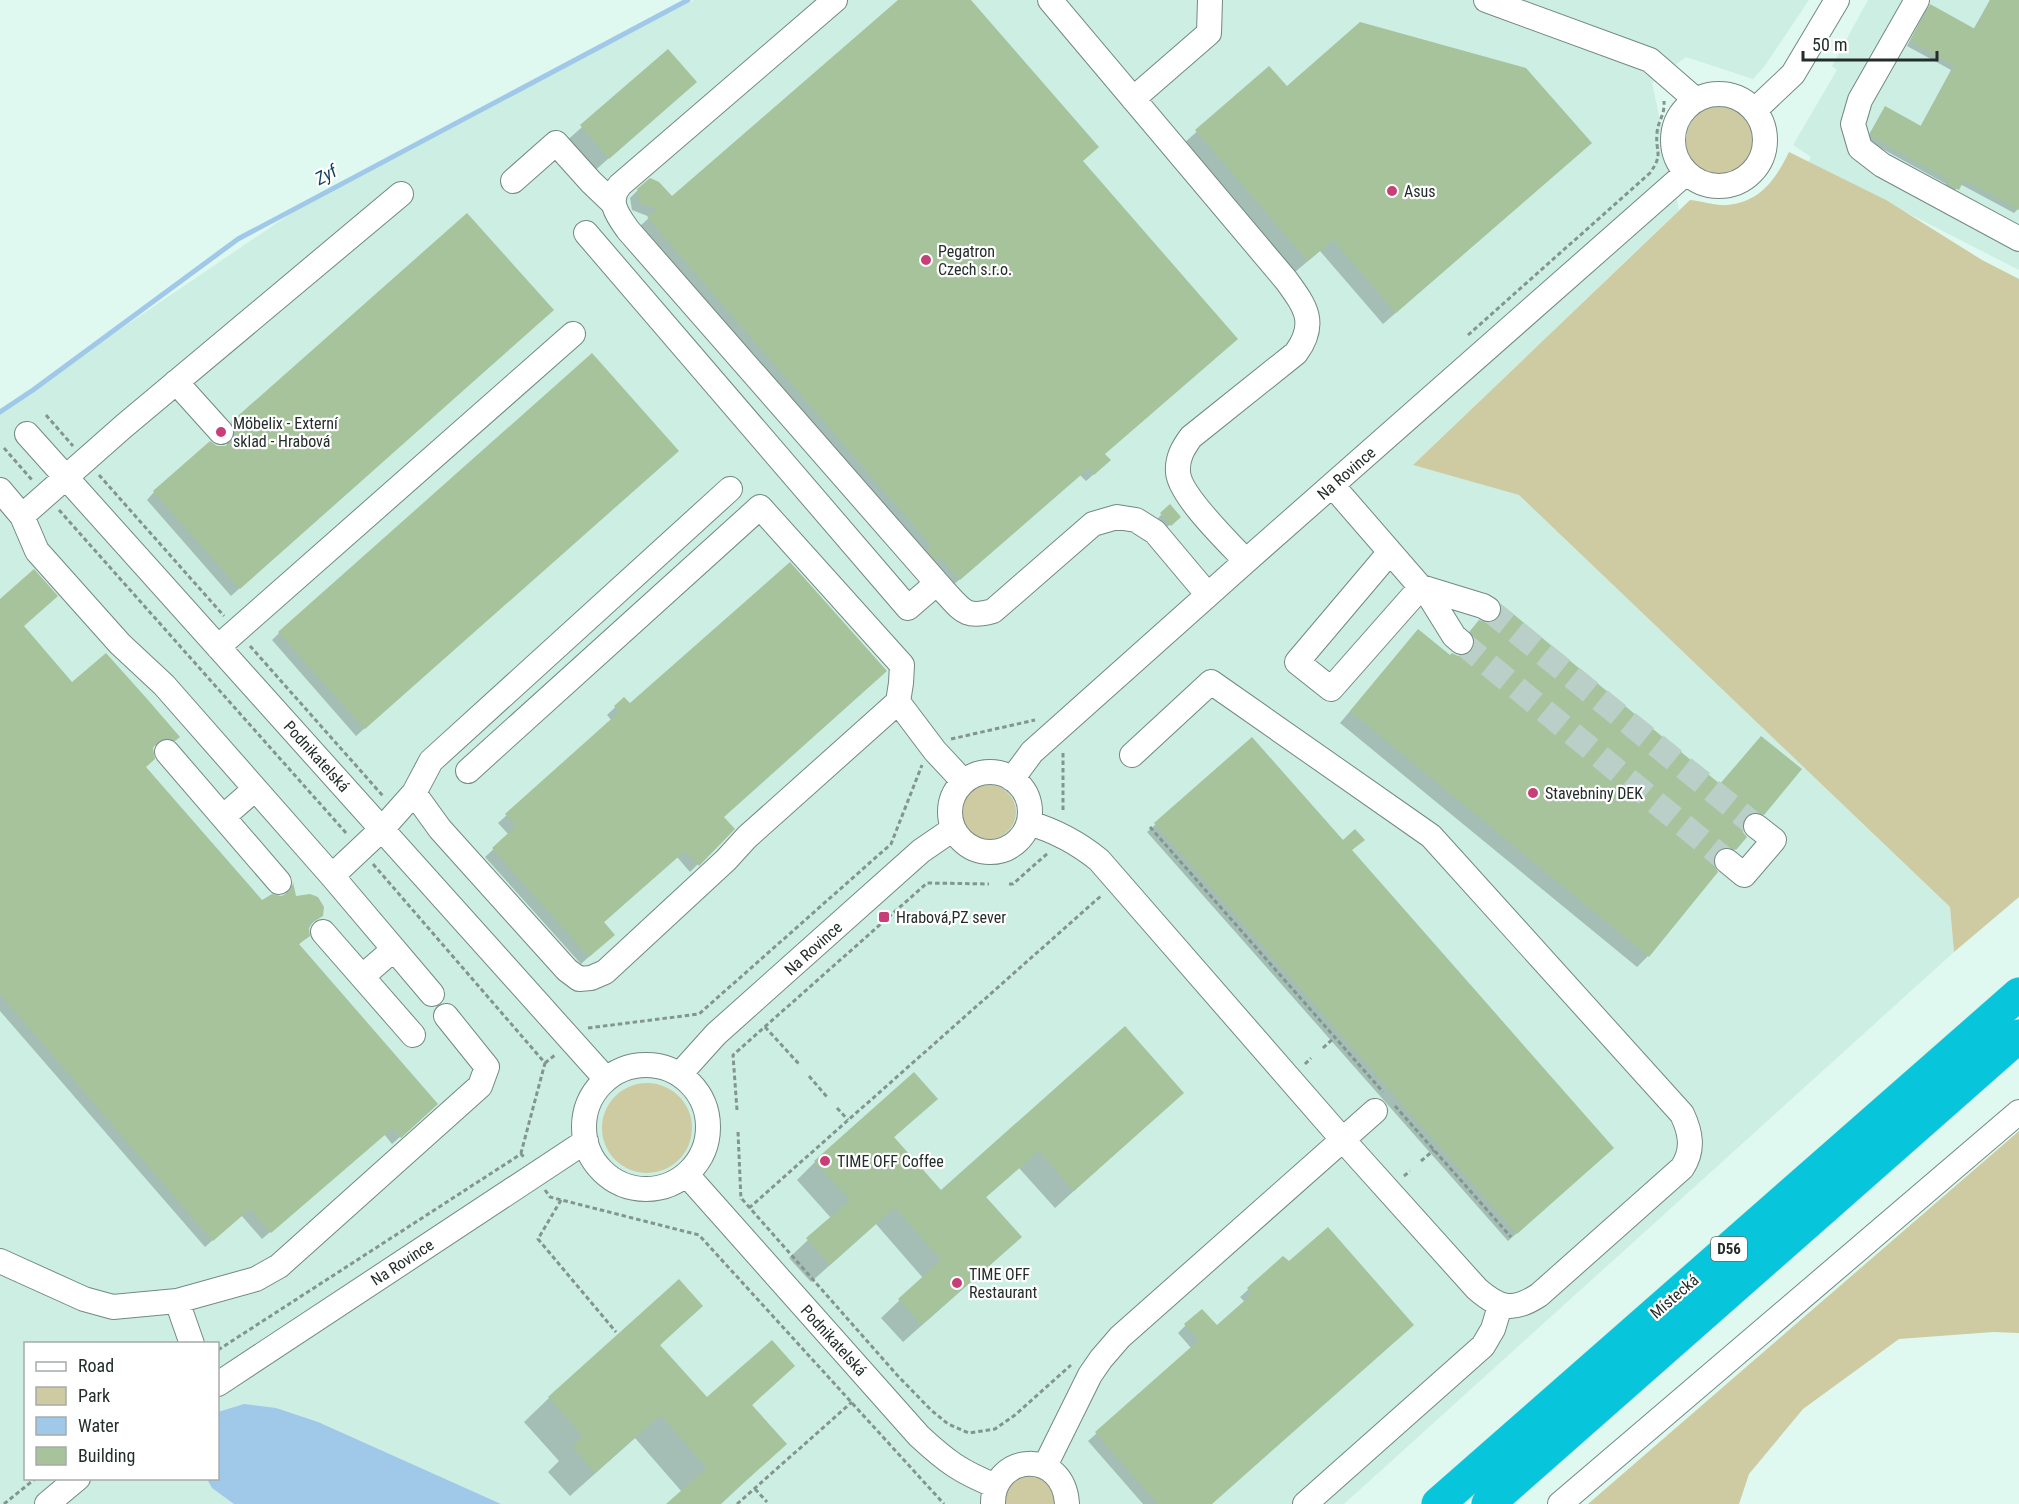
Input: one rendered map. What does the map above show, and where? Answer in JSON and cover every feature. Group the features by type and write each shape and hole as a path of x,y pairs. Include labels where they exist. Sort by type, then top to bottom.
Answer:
{"highway":[{"name":"Místecká","path":"1438,1504 2019,994"},
{"name":"Místecká","path":"1488,1504 2019,1036"}],"street":[{"path":"613,203 615,192 620,185 835,0"},
{"path":"1050,0 1287,280 1304,305 1308,317 1305,341 1296,353 1191,437 1180,454 1178,474 1188,497 1245,561"},
{"path":"1133,99 1209,33 1210,0"},
{"path":"1486,0 1650,60 1670,75 1696,100"},
{"path":"1755,110 1793,74 1837,0"},
{"path":"1917,0 1860,100 1853,124 1860,148 1882,165 2019,239"},
{"path":"1711,94 1727,94 1742,99 1755,110 1763,123 1766,139 1764,155 1757,169 1745,180 1730,186 1714,187 1699,183 1686,173 1674,151 1673,139 1680,115 1696,100 1711,94"},
{"path":"513,181 556,143 613,203 628,230 937,583 967,613 978,615 993,610 1093,524 1117,517 1136,520 1155,532 1208,595"},
{"name":"Na Rovince","path":"1012,779 1032,752 1245,561 1686,173"},
{"path":"22,516 85,459 401,194"},
{"path":"586,233 908,608 937,583"},
{"path":"218,647 573,334"},
{"path":"176,382 221,432"},
{"name":"Podnikatelská","path":"27,434 218,647 390,821 606,1079"},
{"path":"1332,485 1431,599 1454,636 1461,642"},
{"path":"332,876 390,821 414,793 431,761 730,489"},
{"path":"0,490 22,516 37,551 120,644 164,685 432,993"},
{"path":"414,793 440,830 567,970 579,979 591,978 605,972 726,860 747,837 898,702 902,665 760,507 468,771"},
{"path":"1390,552 1297,662 1331,688 1421,587"},
{"path":"1421,587 1488,609"},
{"path":"1029,823 1064,835 1099,860 1343,1140 1477,1289 1500,1306 1512,1306 1539,1295 1682,1168 1689,1157 1691,1144 1682,1114 1431,836 1211,682 1132,755"},
{"path":"898,702 935,751 963,781"},
{"path":"167,752 279,882"},
{"path":"1001,773 1012,779 1022,787 1028,798 1029,823 1024,834 1016,843 995,852 982,852 970,848 960,840 949,816 950,803 955,791 963,781 975,774 1001,773"},
{"path":"223,817 255,789"},
{"path":"1727,861 1744,875 1774,840 1756,826"},
{"name":"Na Rovince","path":"680,1074 716,1034 921,851 953,829"},
{"path":"323,932 413,1035"},
{"path":"363,976 394,949"},
{"path":"0,1261 84,1299 113,1307 177,1301 256,1279 279,1266 480,1086 487,1067 446,1016"},
{"path":"643,1064 656,1065 680,1074 701,1096 709,1125 708,1139 696,1165 675,1183 661,1188 633,1188 616,1182 592,1157 585,1140 584,1123 587,1107 595,1092 606,1079 617,1071 643,1064"},
{"path":"1045,1466 1090,1375 1120,1337 1375,1112"},
{"path":"1560,1504 2019,1112"},
{"name":"Na Rovince","path":"219,1383 585,1140"},
{"name":"Podnikatelská","path":"687,1175 919,1436 958,1469 995,1495"},
{"path":"177,1301 191,1342"},
{"path":"1305,1504 1484,1346 1493,1329 1500,1306"},
{"path":"995,1495 1002,1476 1011,1468 1022,1464 1034,1464 1045,1466 1055,1473 1067,1493 1068,1504"},
{"path":"47,1504 77,1480"}],"path":[{"path":"1463,340 1650,173 1658,162 1657,133 1665,113 1664,96"},
{"path":"46,415 237,631 390,821"},
{"path":"4,448 360,849 545,1063"},
{"path":"948,740 1034,721 1043,713"},
{"path":"1059,748 1063,753 1063,818"},
{"path":"581,1034 588,1028 699,1014 891,844 924,761"},
{"path":"1150,827 1511,1237"},
{"path":"1009,884 1013,884 1051,850"},
{"path":"737,1110 733,1054 927,883 988,884"},
{"path":"749,1208 1108,890"},
{"path":"765,1027 799,1064"},
{"path":"1323,1048 1335,1037"},
{"path":"219,1349 521,1154 545,1063 559,1052"},
{"path":"809,1076 827,1097"},
{"path":"837,1108 848,1120"},
{"path":"738,1132 742,1199 897,1375 948,1424 969,1433 995,1430 1076,1360"},
{"path":"1422,1161 1434,1150"},
{"path":"521,1154 527,1162"},
{"path":"542,1185 550,1197 699,1235 944,1504"},
{"path":"733,1207 742,1199"},
{"path":"561,1200 538,1239 616,1332"},
{"path":"699,1235 705,1230"},
{"path":"737,1504 852,1402"},
{"path":"4,1504 35,1480"},
{"path":"755,1489 767,1502"}],"shaded area":[{"path":"694,0 1809,0 1764,67 1753,79 1686,57 1652,83 1679,210 1413,465 1519,495 1950,907 1954,952 1344,1504 0,1504 0,411 315,197"},
{"path":"1868,0 2019,0 2019,270 1808,162 1811,157 1793,145 1837,70 1832,66"}],"green space":[{"path":"1722,105 1742,111 1752,121 1758,141 1752,161 1742,171 1722,177 1702,171 1692,161 1686,141 1692,121 1702,111"},
{"path":"1789,152 1886,200 1982,260 2019,279 2019,897 1954,952 1950,907 1519,495 1413,465 1690,200 1728,205 1749,199 1766,188"},
{"path":"984,785 994,785 1004,789 1012,797 1016,812 1012,827 1004,835 994,839 984,839 974,835 966,827 962,817 962,807 966,797 974,789"},
{"path":"647,1083 672,1091 684,1103 692,1128 684,1153 672,1165 647,1173 622,1165 610,1153 602,1128 610,1103 622,1091"},
{"path":"2019,1131 2019,1333 1993,1332 1899,1339 1803,1409 1749,1474 1739,1504 1588,1504"},
{"path":"1021,1476 1039,1476 1053,1487 1057,1504 1004,1504 1007,1487"}],"water":[{"path":"244,1404 276,1408 318,1422 501,1504 234,1504 212,1488 208,1480 219,1480 219,1412"}],"building":[{"name":"Pegatron Czech s.r.o.","path":"898,0 971,0 1099,147 1083,161 1238,339 1105,454 1111,460 1094,475 1089,468 960,580 941,558 937,562 927,550 931,545 647,217 657,209 640,203 637,189 650,178 659,182 672,196"},
{"path":"1990,0 2019,0 2019,210 1964,180 1959,190 1946,184 1949,180 1872,137 1870,133 1885,106 1921,126 1954,66 1910,41 1930,4 1975,29"},
{"name":"Asus","path":"1360,22 1526,68 1592,143 1396,313 1333,240 1308,261 1195,130 1269,66 1287,86"},
{"path":"668,49 697,82 609,159 580,125"},
{"path":"467,213 554,310 240,589 153,491 210,441 217,446 230,443 235,436 235,428 231,422"},
{"path":"592,353 679,451 365,729 278,632"},
{"path":"1170,504 1181,517 1171,526 1160,513"},
{"path":"790,562 887,671 724,817 735,829 699,866 685,851 604,922 615,935 589,957 492,848 516,826 505,814 619,712 614,706 624,697 630,703"},
{"path":"34,569 58,596 24,626 72,682 106,653 148,700 180,737 175,741 165,738 157,742 153,748 155,759 146,767 262,900 272,894 281,896 288,893 293,882 296,896 310,894 318,897 324,907 323,916 313,922 309,928 310,936 299,944 438,1104 401,1138 393,1128 271,1233 250,1209 213,1241 0,994 0,599"},
{"name":"Stavebniny DEK","path":"1501,604 1720,784 1761,736 1802,769 1764,815 1757,812 1745,817 1742,825 1747,837 1736,850 1730,847 1716,852 1713,859 1718,872 1649,957 1350,711 1418,629 1450,655 1452,653 1465,656 1475,645 1475,638 1470,631 1479,620 1487,623 1495,621 1500,616"},
{"path":"1252,737 1343,840 1355,829 1365,840 1352,850 1614,1148 1517,1234 1154,823"},
{"path":"1125,1026 1184,1093 1074,1191 1039,1151 986,1197 1022,1237 922,1325 898,1299 941,1260 895,1207 830,1265 806,1238 850,1200 814,1161 914,1072 938,1099 894,1137 941,1190"},
{"path":"1328,1227 1414,1325 1212,1504 1158,1504 1095,1432 1199,1340 1184,1324 1202,1309 1217,1325 1252,1294 1247,1288 1283,1256 1289,1261"},
{"path":"679,1279 703,1306 660,1345 707,1397 772,1340 795,1366 752,1405 787,1444 720,1504 666,1504 707,1468 661,1415 595,1473 572,1446 583,1436 548,1397"}],"waterway":[{"name":"Zyf","path":"0,412 238,239 688,0"}],"tunnel":[{"path":"1488,609 1756,826"},
{"path":"1461,642 1727,861"}],"place":[{"name":"Asus","path":"1392,191"},
{"name":"Pegatron Czech s.r.o.","path":"926,260"},
{"name":"Möbelix - Externí sklad - Hrabová","path":"221,432"},
{"name":"Stavebniny DEK","path":"1533,793"},
{"name":"Hrabová,PZ sever","path":"884,917"},
{"name":"TIME OFF Coffee","path":"825,1161"},
{"name":"TIME OFF Restaurant","path":"957,1283"}]}
